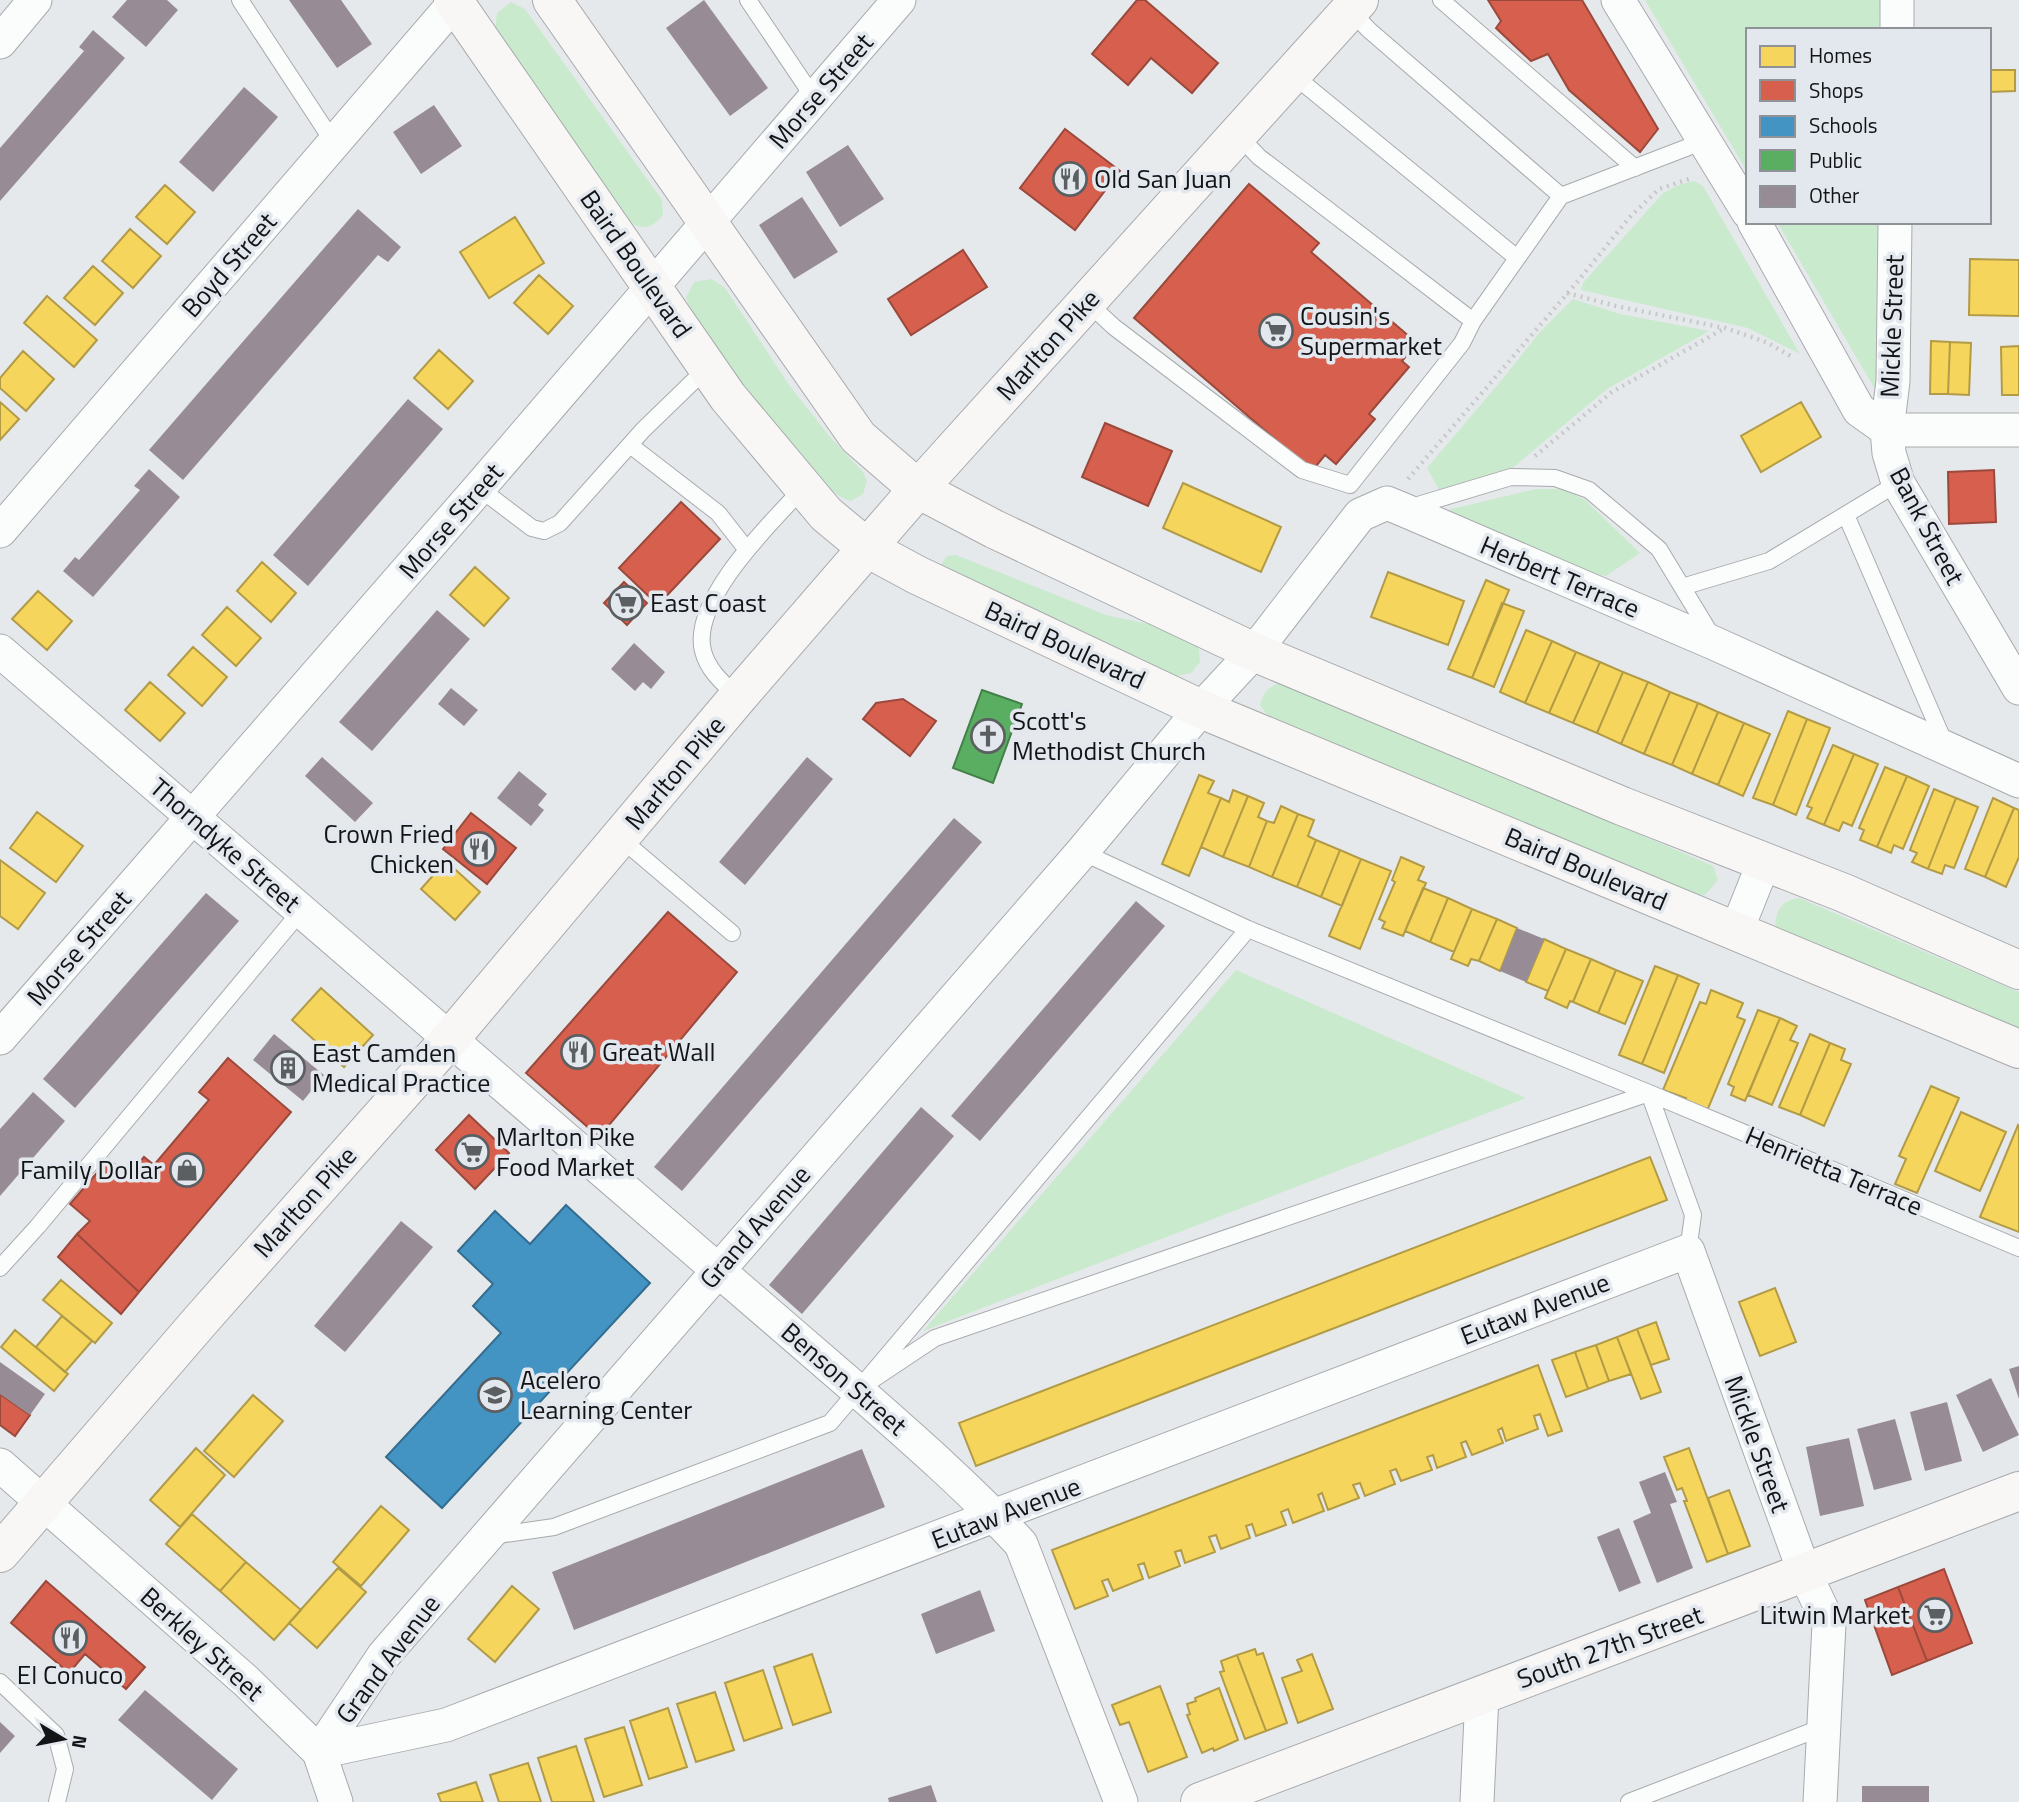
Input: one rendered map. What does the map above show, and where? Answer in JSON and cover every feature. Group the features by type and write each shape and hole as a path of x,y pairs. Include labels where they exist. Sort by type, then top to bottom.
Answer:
{"main road":[{"path":"552,0 858,437 918,488 994,530 1254,652 1622,806 1844,894 2019,970"},
{"name":"Baird Boulevard","path":"455,1 728,397 826,514 867,548 917,575 1202,709 2019,1049"},
{"name":"Marlton Pike","path":"0,1553 201,1320 449,1040 918,488 1355,5"},
{"name":"South 27th Street","path":"1200,1802 2019,1491"}],"street":[{"name":"Morse Street","path":"0,1038 899,0"},
{"path":"1618,0 1746,209"},
{"path":"1897,0 1897,28"},
{"path":"0,42 33,1"},
{"name":"Boyd Street","path":"0,531 455,1"},
{"name":"Bank Street","path":"1755,224 1859,410 1887,430 1889,453 1898,483 2019,688"},
{"name":"Mickle Street","path":"1887,430 1894,381 1895,224"},
{"path":"1887,430 2019,430"},
{"name":"Herbert Terrace","path":"1202,709 1254,652 1360,515 1395,507 1716,643 2019,781"},
{"name":"Thorndyke Street","path":"0,650 449,1040"},
{"name":"Grand Avenue","path":"319,1752 384,1655 1082,852 1202,709"},
{"path":"1736,932 1764,862"},
{"name":"Benson Street","path":"449,1040 718,1269 949,1471 1021,1544 1122,1802"},
{"name":"Mickle Street","path":"1688,1251 1804,1574 1829,1625 1820,1802"},
{"name":"Eutaw Avenue","path":"319,1752 446,1725 1688,1251"},
{"name":"Berkley Street","path":"0,1465 246,1681 319,1752 336,1802"},
{"path":"1477,1802 1482,1695"}],"lane":[{"path":"240,0 334,143"},
{"path":"748,0 814,98"},
{"path":"1441,0 1635,168"},
{"path":"1355,5 1369,30 1561,196"},
{"path":"1292,74 1517,258"},
{"path":"1238,135 1258,156 1473,321"},
{"path":"1087,302 1114,327 1302,470 1350,485 1462,343 1473,321 1561,196 1704,141"},
{"path":"479,488 532,528 544,531 560,523 630,445 708,367"},
{"path":"630,445 718,513 747,550"},
{"name":"Herbert Terrace","path":"1395,507 1511,477 1555,478 1589,489 1659,549 1716,643"},
{"path":"1682,587 1769,561 1898,483"},
{"path":"738,697 713,673 703,650 702,626 716,595 736,562 804,487"},
{"path":"1846,515 1948,749"},
{"path":"620,838 732,933"},
{"name":"Henrietta Terrace","path":"1082,852 1248,929 2019,1248"},
{"path":"0,1268 301,911"},
{"path":"485,1537 554,1527 830,1423 1248,929"},
{"path":"857,1390 935,1338 1649,1093"},
{"name":"Mickle Street","path":"1649,1093 1693,1215 1688,1251"},
{"path":"0,1682 56,1735 65,1769 57,1802"},
{"path":"1629,1802 1822,1727"}],"path":[{"path":"1395,507 1629,218 1659,189 1694,178"},
{"path":"1567,293 1616,306 1725,327 1766,342 1794,358"},
{"path":"1511,477 1612,392 1725,327"}],"green space":[{"path":"1645,0 1880,0 1879,28 1746,28 1746,170"},
{"path":"511,2 525,9 662,200 663,215 655,223 643,227 628,222 495,29 497,13"},
{"path":"1694,181 1703,186 1800,354 1748,328 1581,290 1583,283 1663,193"},
{"path":"1778,224 1877,224 1875,389"},
{"path":"712,279 725,288 789,385 830,437 863,472 867,481 863,494 851,501 834,492 813,474 790,448 722,356 692,312 686,297 694,282"},
{"path":"1573,299 1620,314 1709,331 1607,389 1510,470 1441,493 1427,468 1539,333"},
{"path":"1536,489 1564,489 1585,500 1640,553 1606,576 1578,571 1439,512"},
{"path":"956,555 1106,615 1172,629 1192,639 1199,648 1200,662 1191,673 1177,676 973,591 943,572 942,563 947,556"},
{"path":"1285,681 1713,866 1718,880 1705,895 1693,895 1268,716 1260,705 1263,696 1272,687"},
{"path":"1799,898 2019,992 2019,1032 1785,935 1775,925 1777,914 1784,903"},
{"path":"1236,970 1526,1098 923,1331"}],"building: Homes":[{"path":"1991,70 2015,70 2015,91 1991,92"},
{"path":"165,185 195,212 167,244 136,217"},
{"path":"515,217 544,263 489,298 460,252"},
{"path":"130,229 161,256 133,288 102,261"},
{"path":"1970,259 2019,260 2019,316 1969,315"},
{"path":"93,266 123,293 95,325 64,298"},
{"path":"539,275 573,306 548,334 514,303"},
{"path":"47,296 97,340 74,367 24,323"},
{"path":"1931,341 1950,342 1948,394 1930,394"},
{"path":"1950,342 1971,343 1969,395 1948,394"},
{"path":"2019,346 2019,395 2002,395 2001,347"},
{"path":"439,350 473,381 448,409 414,378"},
{"path":"23,351 54,379 26,411 0,388 0,378"},
{"path":"0,402 19,419 0,440"},
{"path":"1801,402 1821,437 1761,472 1741,436"},
{"path":"1183,483 1281,527 1261,572 1163,528"},
{"path":"262,562 296,593 271,622 237,591"},
{"path":"475,567 509,598 484,626 450,595"},
{"path":"1388,572 1464,601 1448,645 1371,617"},
{"path":"1486,580 1509,590 1472,678 1448,669"},
{"path":"38,591 72,621 47,650 12,619"},
{"path":"1502,603 1524,611 1494,687 1472,678"},
{"path":"227,607 261,638 236,666 202,635"},
{"path":"1526,630 1552,641 1525,703 1500,692"},
{"path":"1552,641 1576,652 1549,713 1525,703"},
{"path":"193,647 227,677 202,706 168,675"},
{"path":"1576,652 1600,662 1573,723 1549,713"},
{"path":"1600,662 1623,672 1597,733 1573,723"},
{"path":"1623,672 1648,682 1621,744 1597,733"},
{"path":"150,682 185,713 160,741 125,710"},
{"path":"1648,682 1670,692 1644,754 1621,744"},
{"path":"1670,692 1698,703 1672,765 1644,754"},
{"path":"1698,703 1718,712 1692,774 1672,765"},
{"path":"1788,711 1807,719 1773,805 1753,798"},
{"path":"1718,712 1744,723 1718,785 1692,774"},
{"path":"1807,719 1830,728 1796,815 1773,805"},
{"path":"1744,723 1770,734 1743,796 1718,785"},
{"path":"1833,745 1854,754 1824,825 1807,818 1812,808 1807,806"},
{"path":"1854,754 1878,764 1852,826 1843,822 1839,831 1824,825"},
{"path":"1885,767 1907,776 1877,847 1860,840 1864,830 1859,828"},
{"path":"1199,775 1214,781 1208,793 1221,798 1189,876 1162,864"},
{"path":"1907,776 1929,786 1903,849 1894,845 1891,853 1877,847"},
{"path":"1934,789 1956,798 1928,869 1912,862 1917,853 1910,850"},
{"path":"1233,790 1248,796 1223,857 1201,847 1221,798 1229,802"},
{"path":"1248,796 1264,803 1258,817 1267,821 1249,867 1223,857"},
{"path":"1956,798 1978,807 1954,868 1945,865 1942,874 1928,869"},
{"path":"1993,798 2014,808 1985,877 1965,869"},
{"path":"1281,806 1298,814 1272,877 1249,867 1267,821 1274,823"},
{"path":"2014,808 2019,810 2019,857 2006,887 1985,877"},
{"path":"37,812 83,846 56,882 10,848"},
{"path":"1298,814 1314,820 1308,836 1316,840 1297,887 1272,877"},
{"path":"1316,840 1340,850 1321,897 1297,887"},
{"path":"1340,850 1361,859 1342,906 1321,897"},
{"path":"1401,857 1424,867 1418,880 1426,883 1403,936 1382,928 1385,922 1379,919 1395,882 1392,880"},
{"path":"1361,859 1391,871 1360,949 1329,936"},
{"path":"0,860 45,893 18,929 0,916"},
{"path":"446,861 480,892 455,920 421,889"},
{"path":"1423,888 1448,898 1430,942 1405,931"},
{"path":"1448,898 1472,909 1454,952 1430,942"},
{"path":"1472,909 1497,919 1479,961 1471,959 1468,966 1451,959"},
{"path":"1497,919 1517,928 1500,971 1479,961"},
{"path":"1544,939 1566,949 1548,991 1526,982"},
{"path":"1566,949 1591,959 1573,1002 1570,1001 1567,1008 1545,998"},
{"path":"1591,959 1616,970 1598,1013 1573,1002"},
{"path":"1655,966 1678,975 1642,1064 1619,1055"},
{"path":"1616,970 1643,981 1625,1024 1598,1013"},
{"path":"1678,975 1699,984 1664,1073 1642,1064"},
{"path":"321,988 373,1035 344,1067 292,1020"},
{"path":"1711,990 1743,1003 1737,1017 1745,1020 1707,1111 1684,1102 1686,1098 1663,1090 1700,1002 1706,1004"},
{"path":"1758,1010 1780,1018 1745,1101 1731,1095 1734,1087 1728,1084"},
{"path":"1780,1018 1797,1026 1790,1040 1798,1043 1772,1105 1748,1095"},
{"path":"1810,1034 1830,1043 1800,1115 1779,1107"},
{"path":"1830,1043 1845,1049 1841,1060 1851,1064 1824,1126 1800,1115"},
{"path":"1931,1086 1959,1098 1917,1193 1895,1184 1906,1159 1899,1156"},
{"path":"1961,1112 2006,1132 1980,1191 1935,1171"},
{"path":"2019,1126 2019,1232 1980,1217"},
{"path":"1650,1157 1667,1200 976,1466 959,1423"},
{"path":"61,1280 112,1323 95,1343 43,1300"},
{"path":"1775,1288 1796,1342 1760,1356 1739,1302"},
{"path":"62,1316 92,1341 65,1372 36,1347"},
{"path":"1656,1322 1669,1359 1651,1365 1637,1329"},
{"path":"1637,1329 1661,1392 1641,1399 1617,1337"},
{"path":"15,1330 68,1374 54,1391 1,1347"},
{"path":"1617,1337 1631,1374 1609,1381 1596,1345"},
{"path":"1596,1345 1609,1381 1588,1389 1575,1352"},
{"path":"1575,1352 1588,1389 1566,1397 1552,1360"},
{"path":"1538,1365 1562,1431 1548,1436 1540,1414 1534,1416 1538,1429 1506,1441 1502,1428 1498,1430 1503,1443 1472,1455 1466,1441 1461,1443 1466,1457 1437,1468 1433,1455 1427,1457 1432,1470 1401,1481 1396,1469 1390,1471 1395,1484 1365,1496 1360,1483 1353,1485 1359,1498 1328,1510 1322,1493 1318,1495 1324,1511 1293,1523 1288,1509 1281,1512 1286,1525 1256,1536 1252,1524 1246,1526 1250,1538 1221,1549 1216,1535 1209,1537 1215,1552 1185,1563 1181,1550 1175,1552 1180,1566 1149,1578 1144,1563 1138,1565 1143,1579 1113,1591 1108,1579 1102,1581 1108,1596 1075,1609 1052,1550"},
{"path":"253,1395 283,1421 234,1477 204,1451"},
{"path":"196,1448 225,1475 180,1527 150,1500"},
{"path":"1689,1448 1728,1554 1707,1562 1684,1501 1687,1501 1682,1488 1677,1490 1664,1457"},
{"path":"1729,1490 1750,1546 1728,1554 1708,1498"},
{"path":"381,1506 409,1530 361,1586 333,1562"},
{"path":"192,1514 246,1562 220,1591 166,1544"},
{"path":"246,1562 301,1610 274,1640 220,1591"},
{"path":"338,1568 366,1592 317,1648 289,1623"},
{"path":"512,1586 539,1609 495,1662 468,1639"},
{"path":"1255,1649 1257,1655 1263,1653 1287,1723 1266,1731 1237,1655"},
{"path":"812,1654 831,1712 793,1725 774,1667"},
{"path":"1312,1654 1333,1709 1298,1723 1282,1678 1302,1671 1297,1660"},
{"path":"1237,1655 1266,1731 1245,1739 1220,1672 1224,1671 1221,1661"},
{"path":"763,1670 782,1728 744,1741 725,1683"},
{"path":"1160,1686 1187,1757 1148,1772 1129,1722 1120,1725 1112,1705"},
{"path":"1219,1688 1238,1740 1214,1751 1213,1748 1202,1753 1187,1715 1190,1714 1187,1704"},
{"path":"715,1692 734,1750 696,1762 677,1704"},
{"path":"668,1708 687,1767 649,1779 630,1721"},
{"path":"624,1727 642,1785 604,1797 585,1739"},
{"path":"576,1746 594,1802 552,1802 538,1758"},
{"path":"528,1763 541,1802 499,1802 490,1775"},
{"path":"476,1782 483,1802 441,1802 438,1794"}],"building: Shops":[{"path":"1137,0 1145,0 1218,63 1192,93 1151,58 1128,85 1092,54"},
{"path":"1488,0 1582,0 1658,129 1640,152 1569,90 1548,54 1531,61 1496,28 1501,21"},
{"name":"Old San Juan","path":"1065,129 1120,171 1075,230 1020,188"},
{"name":"Cousin's Supermarket","path":"1249,184 1319,243 1311,252 1417,343 1402,361 1409,367 1369,414 1375,419 1336,464 1325,455 1312,471 1134,318"},
{"path":"963,250 987,287 911,335 888,299"},
{"path":"1105,423 1172,451 1148,506 1082,477"},
{"path":"1994,470 1996,522 1949,524 1948,472"},
{"name":"East Coast","path":"681,502 720,539 658,605 619,568"},
{"name":"East Coast","path":"624,582 647,603 627,625 604,603"},
{"path":"903,699 936,721 910,756 863,719 876,703"},
{"name":"Crown Fried Chicken","path":"471,813 516,848 487,884 443,849"},
{"path":"668,912 737,972 599,1137 526,1073"},
{"name":"Family Dollar","path":"228,1058 291,1112 139,1292 77,1234 90,1221 70,1204 109,1159 128,1176 144,1157 154,1165 209,1100 199,1092"},
{"name":"Marlton Pike Food Market","path":"469,1115 509,1153 475,1189 436,1150"},
{"path":"77,1234 139,1292 121,1314 58,1257"},
{"path":"0,1394 30,1415 15,1436 0,1425"},
{"name":"Litwin Market","path":"1944,1569 1972,1643 1927,1661 1898,1587"},
{"name":"El Conuco","path":"46,1581 145,1667 126,1689 85,1654 69,1673 11,1623"},
{"path":"1898,1587 1927,1661 1892,1675 1865,1600"}],"building: Schools":[{"name":"Acelero Learning Center","path":"566,1205 650,1283 442,1508 386,1457 501,1333 473,1306 493,1284 458,1251 495,1211 530,1244"}],"building: Public":[{"name":"Scott's Methodist Church","path":"982,690 1022,704 993,783 953,768"}],"building: Other":[{"path":"127,0 167,0 178,10 146,47 112,17"},
{"path":"289,0 341,0 372,44 337,68"},
{"path":"704,0 768,88 730,116 666,28"},
{"path":"93,30 125,58 0,201 0,148 84,51 79,47"},
{"path":"244,87 278,117 213,192 179,162"},
{"path":"434,105 462,146 421,174 393,132"},
{"path":"848,145 884,199 840,227 806,172"},
{"path":"802,197 838,252 794,279 759,225"},
{"path":"358,209 401,247 388,262 378,255 183,480 149,450"},
{"path":"408,399 443,429 308,586 273,555"},
{"path":"149,469 180,497 93,597 63,571 75,557 79,560 140,490 134,486"},
{"path":"437,610 470,639 372,751 339,722"},
{"path":"634,643 665,672 651,689 643,682 635,691 611,669"},
{"path":"451,688 478,710 464,726 438,704"},
{"path":"322,757 373,803 355,822 305,776"},
{"path":"807,757 833,779 745,885 719,862"},
{"path":"519,771 547,794 538,805 544,810 531,826 497,798"},
{"path":"954,818 982,842 682,1191 654,1167"},
{"path":"206,893 239,921 75,1108 43,1079"},
{"path":"1136,901 1165,926 980,1141 951,1116"},
{"path":"1517,928 1544,939 1526,982 1500,971"},
{"name":"East Camden Medical Practice","path":"274,1034 324,1075 303,1101 253,1060"},
{"path":"33,1092 65,1121 0,1196 0,1129"},
{"path":"921,1107 954,1136 802,1314 769,1285"},
{"path":"401,1221 433,1247 345,1352 314,1326"},
{"path":"0,1362 45,1394 30,1415 0,1394"},
{"path":"2019,1366 2019,1399 2009,1369"},
{"path":"1991,1378 2019,1435 1983,1452 1956,1395"},
{"path":"1947,1402 1962,1461 1925,1471 1910,1412"},
{"path":"1895,1419 1912,1480 1874,1490 1857,1429"},
{"path":"1849,1438 1864,1506 1820,1516 1806,1447"},
{"path":"862,1449 885,1507 574,1630 552,1572"},
{"path":"1665,1472 1677,1502 1670,1504 1693,1568 1657,1583 1633,1521 1651,1513 1639,1482"},
{"path":"1619,1528 1641,1583 1619,1592 1597,1537"},
{"path":"980,1590 995,1631 936,1654 921,1614"},
{"path":"145,1690 238,1769 212,1800 118,1720"},
{"path":"0,1722 15,1736 0,1753"},
{"path":"931,1785 937,1802 889,1802 888,1798"},
{"path":"1862,1786 1929,1786 1929,1802 1862,1802"}],"place":[{"name":"Old San Juan","path":"1070,179"},
{"name":"Cousin's Supermarket","path":"1276,331"},
{"name":"East Coast","path":"626,603"},
{"name":"Scott's Methodist Church","path":"988,736"},
{"name":"Crown Fried Chicken","path":"479,849"},
{"name":"Great Wall","path":"578,1052"},
{"name":"East Camden Medical Practice","path":"288,1068"},
{"name":"Marlton Pike Food Market","path":"472,1152"},
{"name":"Family Dollar","path":"187,1170"},
{"name":"Acelero Learning Center","path":"495,1395"},
{"name":"Litwin Market","path":"1935,1615"},
{"name":"El Conuco","path":"70,1638"}]}
